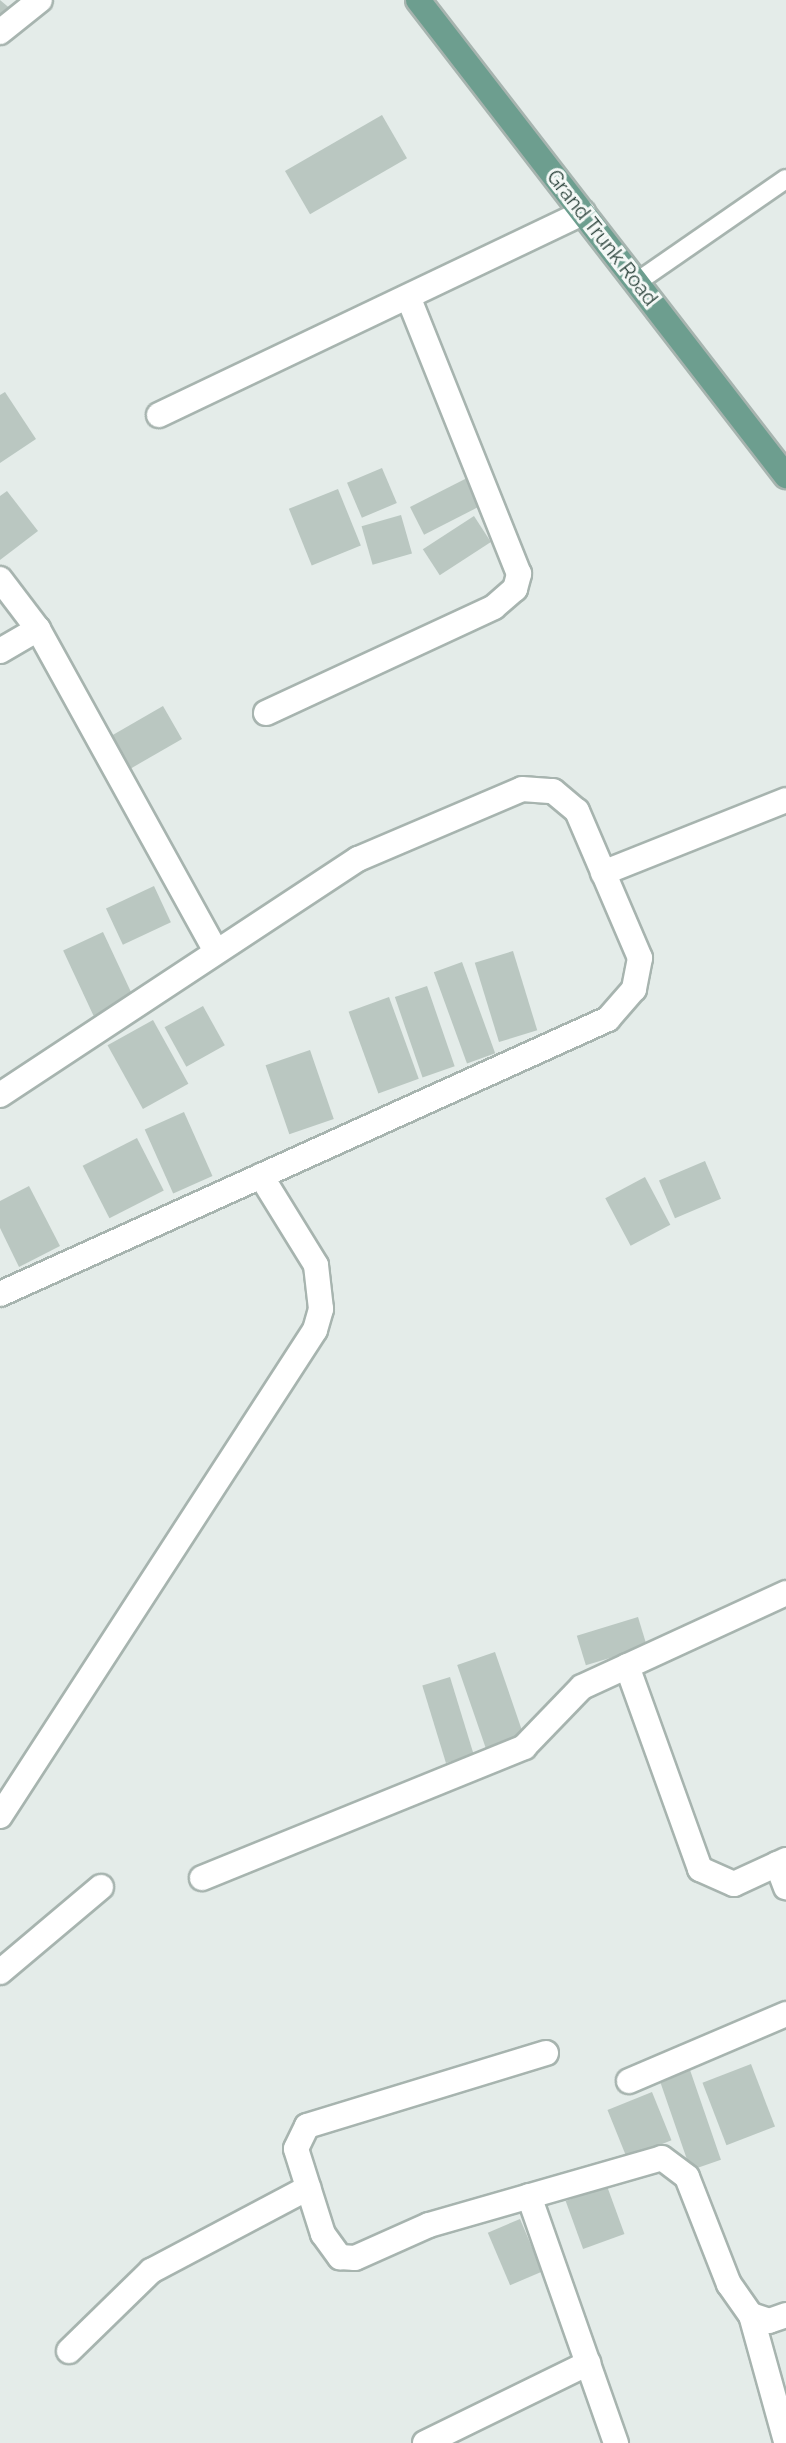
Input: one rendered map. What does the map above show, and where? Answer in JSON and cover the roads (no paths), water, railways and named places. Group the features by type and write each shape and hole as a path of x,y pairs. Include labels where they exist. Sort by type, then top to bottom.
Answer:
{"main road":[{"name":"Grand Trunk Road","path":"418,0 786,476"}],"street":[{"path":"0,32 40,0"},
{"path":"159,415 583,213"},
{"path":"266,713 494,607 515,589 519,574 408,297"},
{"path":"0,579 38,629 215,950"},
{"path":"0,651 38,629"},
{"path":"0,1095 215,950 358,859 522,789 553,791 577,811 640,958 634,989 608,1019 0,1294"},
{"path":"603,873 786,800"},
{"path":"0,1816 315,1330 321,1309 316,1265 261,1176"},
{"path":"202,1878 524,1747 582,1687 786,1593"},
{"path":"627,1666 700,1869 734,1884 781,1862 786,1887"},
{"path":"0,1972 101,1887"},
{"path":"629,2081 786,2014"},
{"path":"546,2053 307,2126 296,2149 323,2234 340,2257 355,2258 429,2225 662,2158 676,2163 729,2284 751,2315 781,2414 786,2441"},
{"path":"69,2351 151,2271 308,2188"},
{"path":"529,2196 616,2443"},
{"path":"751,2315 769,2321 786,2315"},
{"path":"425,2443 588,2363"}],"lane":[{"path":"637,282 786,179"}]}
